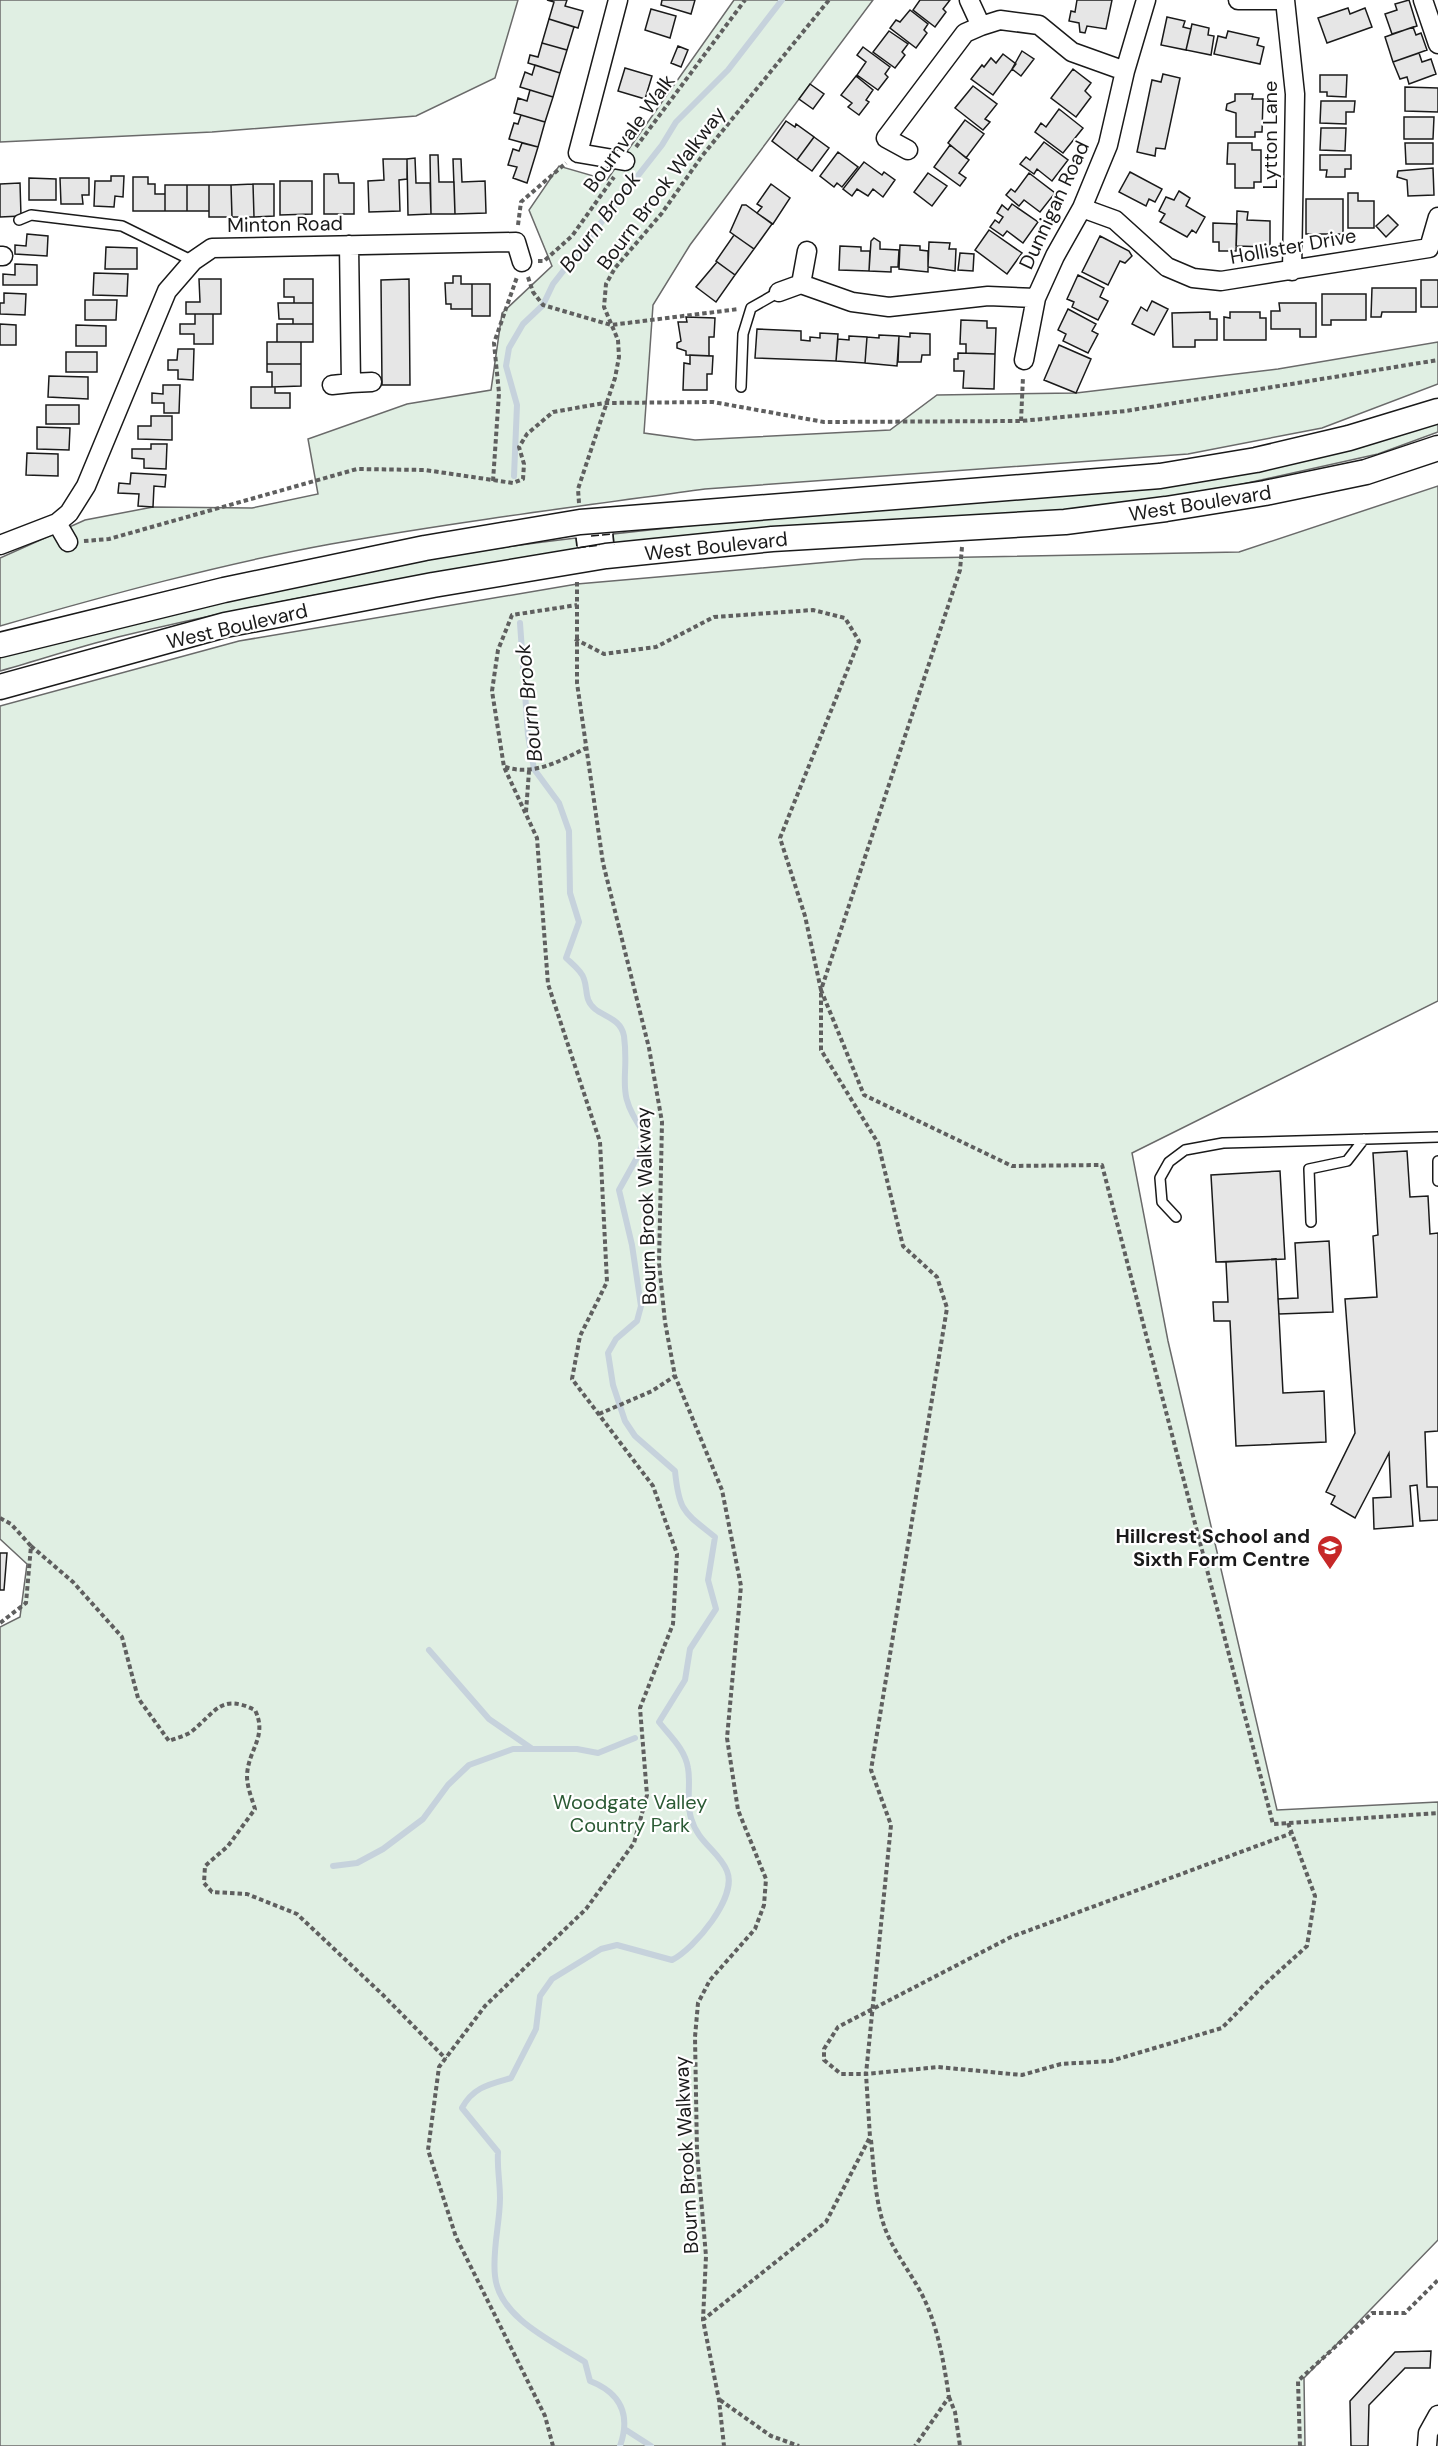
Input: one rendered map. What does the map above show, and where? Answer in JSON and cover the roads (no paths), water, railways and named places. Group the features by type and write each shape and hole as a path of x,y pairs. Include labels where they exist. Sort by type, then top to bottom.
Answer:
{"main road":[{"name":"West Boulevard","path":"0,645 119,614 247,585 425,548 580,522 1160,476 1279,455 1349,438 1438,411"},
{"name":"West Boulevard","path":"0,687 225,625 456,581 606,556 772,539 1065,522 1166,509 1265,493 1366,472 1438,448"}],"street":[{"path":"618,0 578,153 625,161"},
{"path":"969,0 981,26"},
{"name":"Dunnigan Road","path":"1024,360 1036,298 1055,256 1082,208 1108,145 1125,71 1146,0"},
{"path":"1238,0 1279,0"},
{"name":"Lytton Lane","path":"1285,0 1295,93 1292,271"},
{"path":"1423,0 1438,44"},
{"path":"908,150 886,138 965,33 981,26 1000,20 1039,25 1072,52 1125,71"},
{"name":"Hollister Drive","path":"1082,208 1115,220 1167,267 1193,278 1221,281 1292,271 1358,257 1429,248 1438,217"},
{"name":"Minton Road","path":"0,545 57,523 69,513 86,486 166,291 193,261 212,248 516,242 522,262"},
{"path":"349,245 351,383"},
{"path":"801,284 807,251"},
{"path":"779,292 801,284 852,302 889,307 988,296 1036,298"},
{"path":"332,385 372,382"},
{"path":"57,523 68,542"},
{"path":"1427,2446 1428,2433 1438,2415"}],"lane":[{"path":"19,220 32,215 122,226 193,261"},
{"path":"741,387 743,334 751,308 779,292"},
{"path":"1176,1217 1162,1202 1160,1178 1169,1162 1185,1150 1222,1143 1438,1137"},
{"path":"1311,1222 1309,1169 1347,1161 1364,1139"},
{"path":"1438,1161 1438,1181"}],"waterway":[{"name":"Bourn Brook","path":"514,476 517,405 506,366 509,348 523,324 543,305 553,284 662,145 676,122 728,70 782,0"},
{"name":"Bourn Brook","path":"520,623 528,735 534,769 559,803 569,831 570,893 579,922 566,958 583,976 592,1006 616,1022 622,1030 626,1096 629,1107 645,1134 639,1154 619,1190 632,1245 641,1306 637,1321 616,1339 608,1353 613,1385 625,1421 635,1436 675,1471 681,1503 685,1510 715,1537 708,1580 716,1609 690,1649 685,1680 659,1722 684,1755 689,1774 690,1812 694,1827 727,1871 729,1882 720,1908 702,1934 672,1960 617,1945 601,1949 552,1979 540,1996 536,2029 511,2078 477,2091 471,2095 462,2108 498,2152 500,2198 494,2266 499,2291 506,2304 517,2316 544,2337 585,2362 590,2381 601,2386 616,2399 624,2415 620,2446"},
{"path":"429,1650 489,1719 531,1748"},
{"path":"333,1866 357,1863 383,1849 423,1819 448,1785 469,1765 513,1749 577,1749 598,1753 635,1738"},
{"path":"626,2430 651,2446"}],"place":[{"name":"Hillcrest School and Sixth Form Centre","path":"1330,1571"}],"park label":[{"name":"Woodgate Valley Country Park","path":"630,1814"}]}
